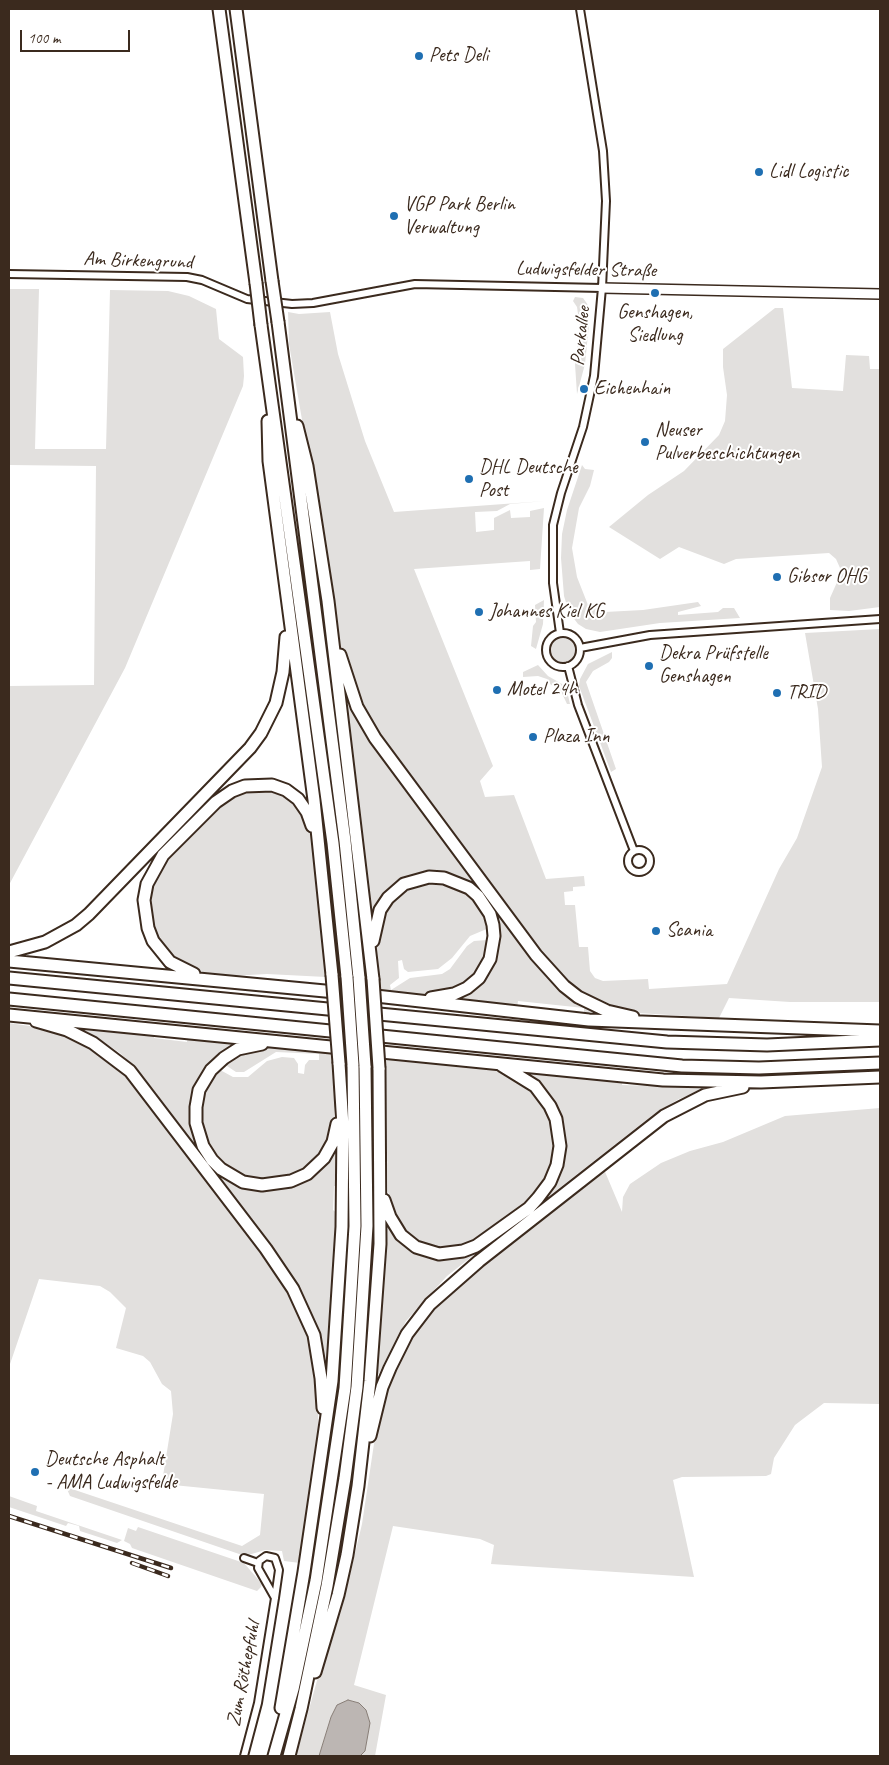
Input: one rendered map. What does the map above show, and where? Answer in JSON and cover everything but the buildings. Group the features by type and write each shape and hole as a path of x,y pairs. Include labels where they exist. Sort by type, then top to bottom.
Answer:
{"highway":[{"path":"219,9 269,387 333,843 347,977 353,1065 355,1226 345,1388 316,1581 292,1689 274,1756"},
{"path":"236,9 345,841 359,978 365,1066 367,1226 357,1387 345,1478 327,1586 289,1756"},
{"path":"286,383 307,466 328,601 373,979 379,1068 381,1193 370,1381 358,1486"},
{"path":"269,387 269,461 321,862 332,976 339,1063 343,1182 340,1287 332,1381 304,1572 270,1756"},
{"path":"9,952 45,942 76,925 89,914 250,748 271,714 280,689 285,652 282,570"},
{"path":"328,601 341,662 360,711 387,756 550,972 564,986 590,1003 607,1011 664,1024"},
{"path":"225,981 194,974 170,962 161,953 150,934 144,900 147,884 163,855 216,802 240,788 272,785 286,790 298,799 307,812 321,862"},
{"path":"367,995 428,998 454,994 467,988 479,978 493,950 493,926 485,904 469,888 444,878 428,877 404,884 388,898 376,921 371,961"},
{"path":"9,961 367,995 589,1020 880,1031"},
{"path":"9,978 668,1042 767,1044 880,1040"},
{"path":"9,999 682,1066 759,1068 880,1062"},
{"path":"11,1015 663,1080 779,1081 880,1077"},
{"path":"11,1015 80,1035 107,1052 130,1072 162,1110 293,1289 305,1312 315,1342 322,1385 322,1452"},
{"path":"332,1047 270,1043 238,1049 211,1070 200,1090 196,1106 198,1132 207,1153 221,1169 243,1182 262,1185 291,1181 314,1168 327,1152 335,1135 341,1102"},
{"path":"381,1193 397,1229 408,1242 426,1251 439,1254 463,1251 488,1239 529,1208 550,1182 557,1165 560,1146 556,1119 550,1106 535,1086 498,1063"},
{"path":"301,1708 320,1659 338,1595 358,1486 383,1384 407,1334 430,1304 479,1261 664,1116 705,1095 779,1081"}],"street":[{"name":"Parkallee","path":"560,633 552,583 553,525 590,399 597,352 602,288 605,171 580,9"},
{"name":"Am Birkengrund","path":"9,274 187,277 208,282 246,299 292,304"},
{"name":"Ludwigsfelder Straße","path":"292,304 313,303 415,284 880,294"},
{"path":"580,648 650,635 880,619"},
{"path":"560,633 566,633 576,638 580,648 578,659 568,666 557,666 546,654 548,643 555,635 560,633"},
{"path":"568,666 578,705 634,851"},
{"path":"244,1558 258,1563 266,1556 273,1557 278,1563 278,1576 272,1582 263,1578"},
{"name":"Zum Röthepfuhl","path":"258,1563 259,1570 275,1598"},
{"name":"Zum Röthepfuhl","path":"244,1756 258,1703 278,1576"}],"shaded area":[{"path":"9,289 39,289 35,449 106,449 110,290 168,291 189,296 216,309 219,339 243,357 244,376 243,386 125,668 9,885 9,686 94,685 96,466 9,465"},
{"path":"575,297 583,298 588,305 589,324 585,364 577,394 575,364 580,328 577,307 573,301"},
{"path":"775,308 783,308 792,388 843,391 846,355 869,356 870,369 880,369 880,607 849,611 830,610 830,598 838,580 840,568 836,559 829,553 736,559 724,564 679,547 660,559 609,527 648,495 684,471 719,435 725,421 727,395 723,367 723,349"},
{"path":"288,312 299,314 330,312 338,354 365,441 394,512 545,501 510,504 497,511 475,512 476,532 494,530 494,518 510,510 511,518 530,517 530,511 544,508 540,569 530,570 530,561 414,569 493,766 480,781 485,797 514,795 546,879 584,876 585,886 573,887 573,891 564,892 565,905 575,905 579,947 588,947 590,971 595,978 603,981 648,979 649,989 727,984 779,869 797,838 822,767 818,709 805,633 880,629 880,1002 790,1002 729,998 719,1018 638,1013 618,1009 584,994 568,982 544,957 381,741 361,708 342,653 289,344"},
{"path":"582,465 585,469 594,470 590,486 579,508 572,548 577,577 588,605 605,612 643,610 698,602 701,606 678,612 678,615 718,612 723,608 734,608 740,618 660,623 600,632 586,629 578,624 569,612 564,596 561,558 562,534 567,510"},
{"path":"544,600 543,624 536,649 531,646 533,626 536,622 535,605"},
{"path":"563,638 572,641 575,650 572,659 563,662 554,659 551,650 554,641"},
{"path":"612,652 612,658 609,662 593,671 586,682 616,769 611,772 579,686 580,679 588,664"},
{"path":"538,665 548,676 562,684 567,691 570,704 567,704 559,687 551,685 547,679 538,676 523,677 523,672"},
{"path":"340,680 350,705 370,742 535,962 561,989 577,1002 598,1013 598,1015 584,1014 584,1008 518,1001 517,1008 449,1001 493,958 485,900 425,874 370,916"},
{"path":"271,789 290,798 305,816 312,838 326,977 267,974 231,976 203,972 183,964 163,948 151,927 150,889 167,857 224,802 237,792"},
{"path":"419,881 454,883 481,905 489,928 470,936 452,958 438,969 408,972 404,969 402,960 398,961 399,978 390,985 391,990 410,978 442,974 450,969 467,946 474,941 487,940 489,948 476,975 461,987 429,995 381,992 376,954 377,929 394,895"},
{"path":"9,1023 50,1029 86,1044 130,1078 265,1259 296,1307 307,1334 318,1384 318,1433 300,1563 284,1561 282,1551 265,1550 245,1556 70,1496 66,1487 242,1546 260,1535 264,1494 163,1484 173,1414 171,1391 162,1384 150,1362 143,1356 116,1348 126,1308 110,1292 100,1286 39,1279 9,1367"},
{"path":"72,1026 154,1032 154,1038 187,1042 188,1034 247,1041 221,1054 192,1112 220,1173 285,1187 335,1146 338,1146 338,1186 334,1186 333,1210 338,1214 328,1375 321,1341 312,1316 289,1274 141,1074 120,1053 99,1039"},
{"path":"259,1046 332,1051 335,1106 332,1133 321,1154 300,1173 268,1181 239,1176 220,1162 209,1147 201,1123 202,1095 215,1071 222,1071 233,1077 248,1077 267,1061 282,1057 294,1058 298,1064 298,1073 304,1074 305,1065 309,1060 319,1060 319,1054 276,1052 244,1072 236,1072 227,1066 226,1061"},
{"path":"385,1056 503,1071 520,1079 547,1105 555,1132 554,1158 544,1181 525,1203 475,1241 461,1246 435,1248 414,1240 397,1222 388,1192"},
{"path":"522,1071 623,1078 622,1085 655,1086 656,1080 718,1084 679,1099 654,1114 447,1276 406,1321 374,1383 384,1219 425,1254 492,1239 557,1174 553,1101 539,1083"},
{"path":"880,1108 880,1404 824,1403 795,1425 774,1458 771,1474 766,1476 682,1477 673,1480 694,1577 491,1564 494,1545 480,1539 393,1526 354,1685 386,1695 375,1756 360,1756 365,1751 366,1710 359,1703 348,1700 331,1717 319,1756 296,1756 318,1677 341,1612 362,1524 378,1417 398,1356 433,1305 603,1167 622,1212 623,1197 630,1184 661,1163 690,1151 723,1142 785,1116"},
{"path":"9,1496 37,1506 36,1511 122,1540 117,1543 80,1531 79,1526 68,1523 66,1526 9,1507"},
{"path":"138,1527 244,1563 262,1584 261,1587 257,1591 132,1548 130,1544 124,1541 128,1528 136,1531"},
{"path":"348,1700 359,1703 366,1710 370,1723 365,1751 360,1756 319,1756 331,1717 337,1705"}],"railway":[{"path":"9,1516 171,1568"},
{"path":"132,1563 168,1576"}],"place":[{"name":"Pets Deli","path":"419,56"},
{"name":"Lidl Logistic","path":"759,172"},
{"name":"VGP Park Berlin Verwaltung","path":"394,216"},
{"name":"Genshagen, Siedlung","path":"655,293"},
{"name":"Eichenhain","path":"584,389"},
{"name":"Neuser Pulverbeschichtungen","path":"645,442"},
{"name":"DHL Deutsche Post","path":"469,479"},
{"name":"Gibsor OHG","path":"777,577"},
{"name":"Johannes Kiel KG","path":"479,612"},
{"name":"Dekra Prüfstelle Genshagen","path":"649,666"},
{"name":"Motel 24h","path":"497,690"},
{"name":"TRID","path":"777,693"},
{"name":"Plaza Inn","path":"533,737"},
{"name":"Scania","path":"656,931"},
{"name":"Deutsche Asphalt - AMA Ludwigsfelde","path":"35,1472"}]}
